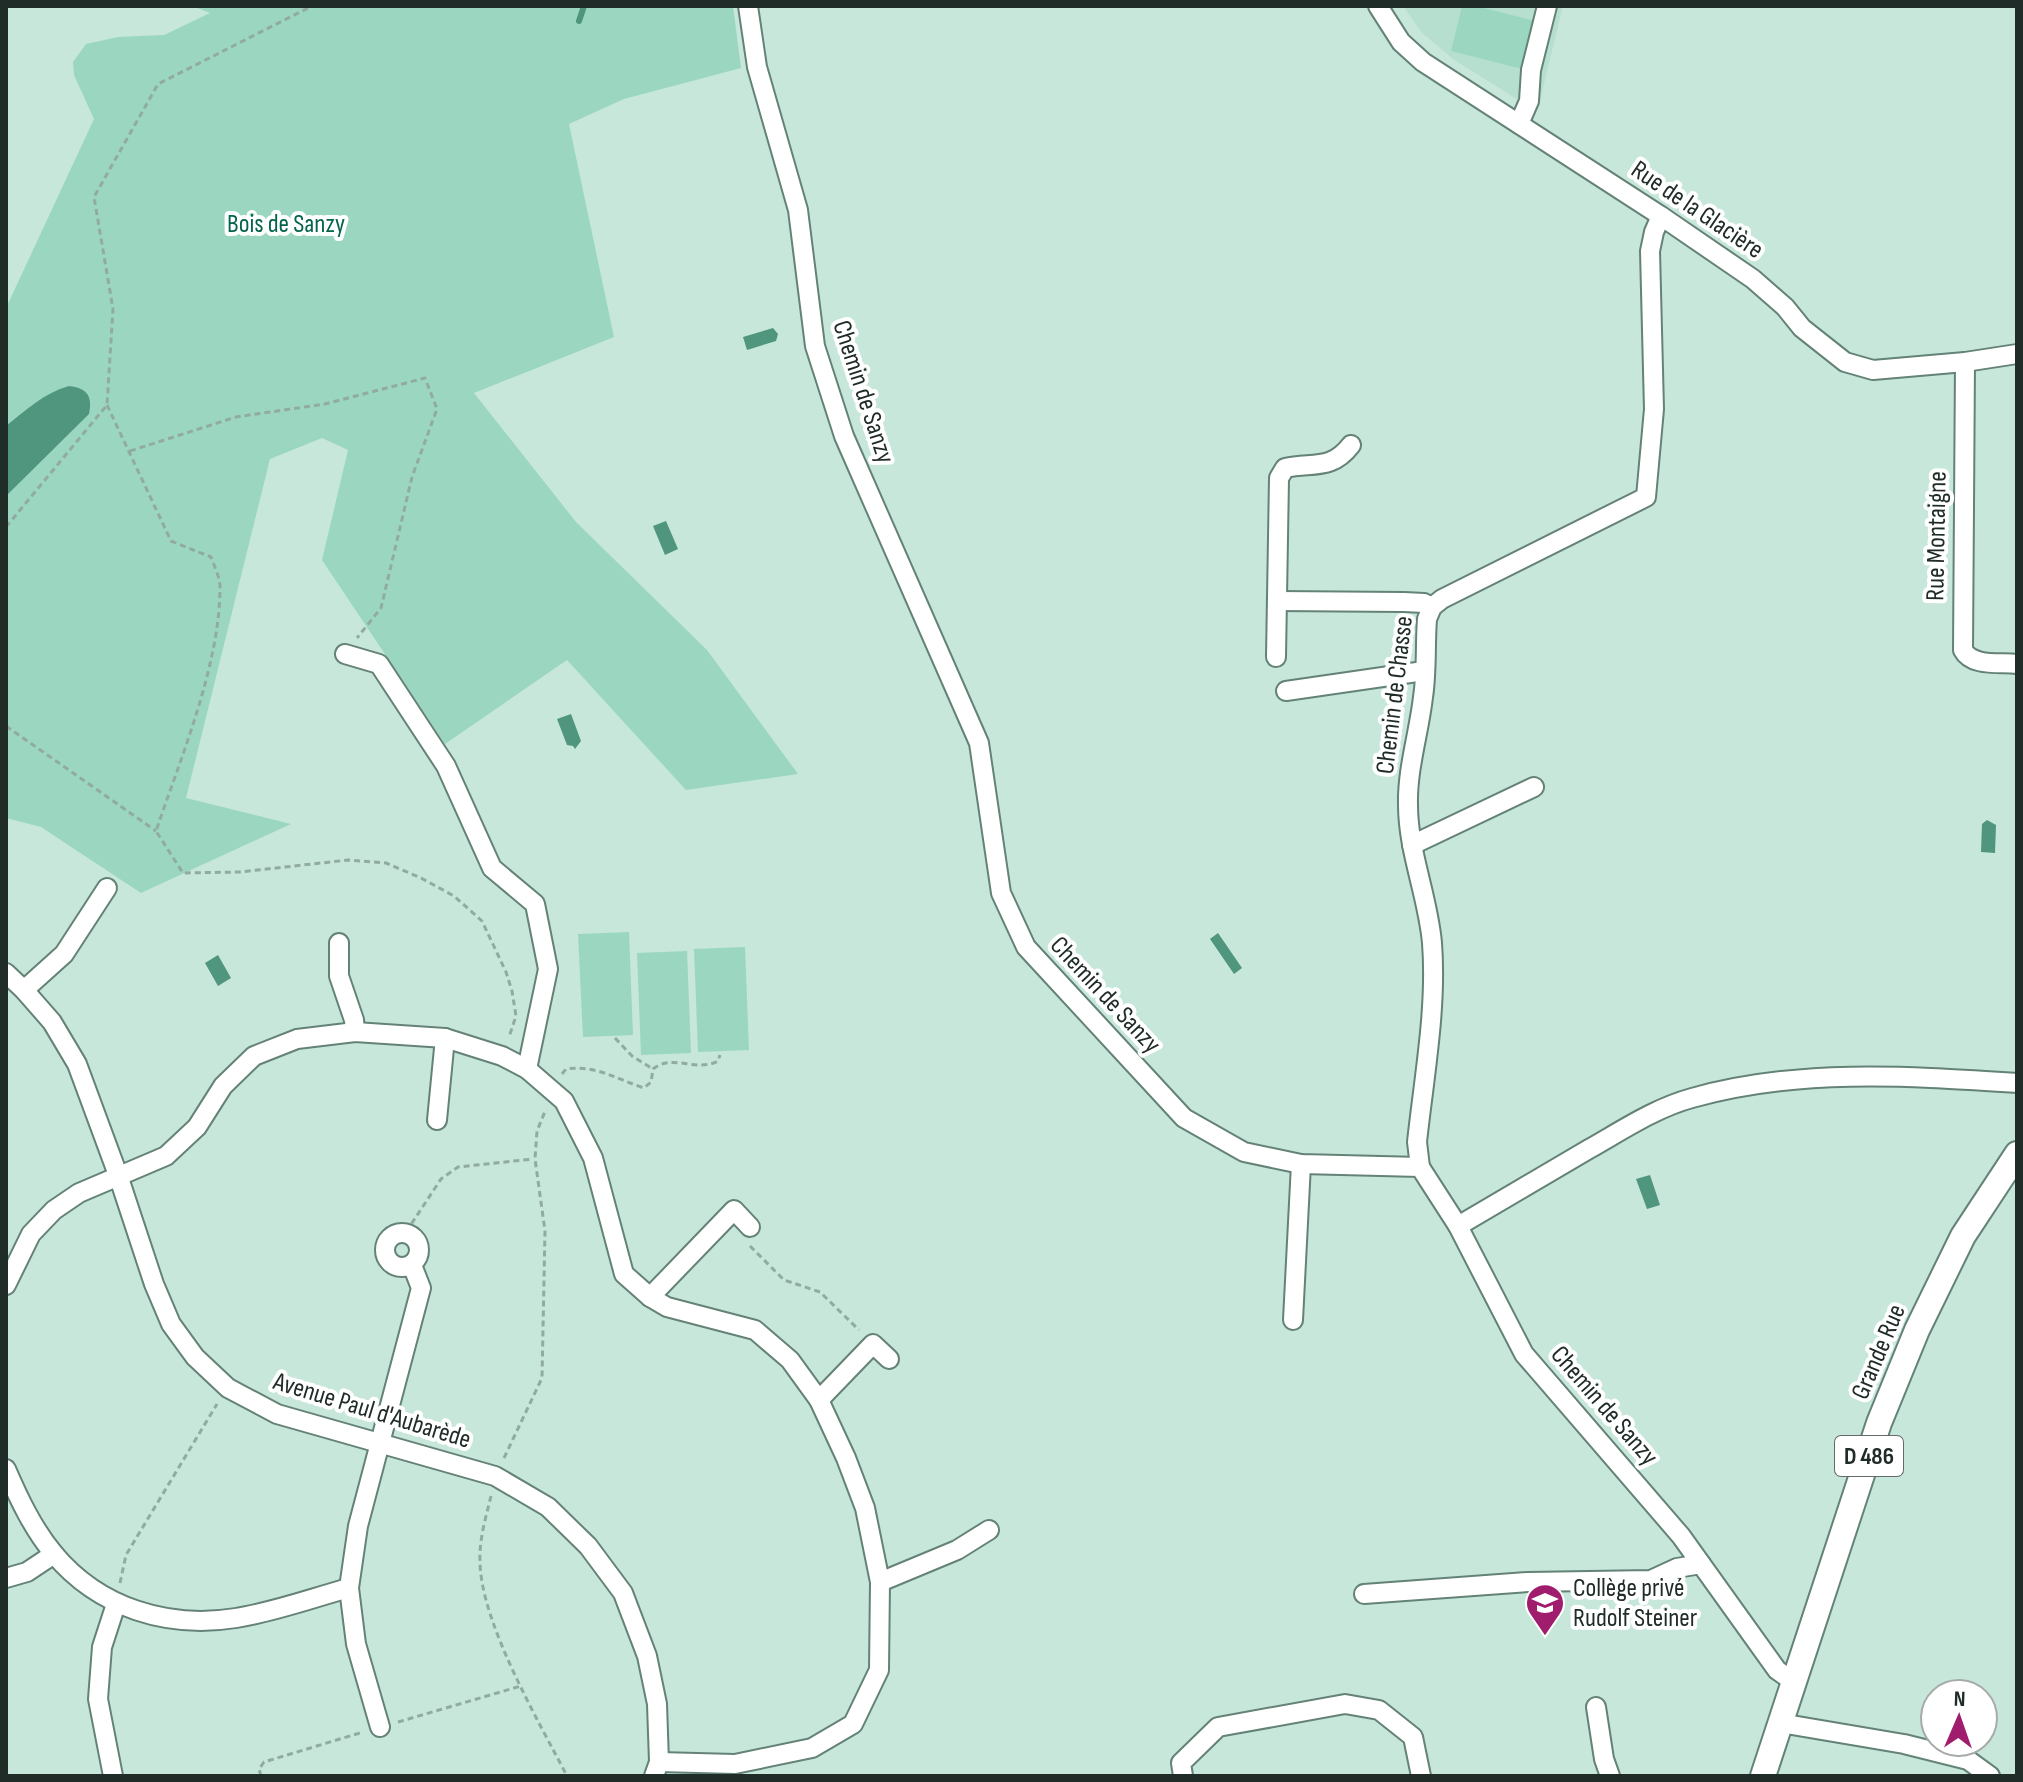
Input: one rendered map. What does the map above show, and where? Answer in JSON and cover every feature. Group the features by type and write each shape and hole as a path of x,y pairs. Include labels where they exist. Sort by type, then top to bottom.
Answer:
{"main road":[{"name":"Grande Rue","path":"1763,1776 1878,1428 1917,1330 1963,1236 2017,1154"}],"street":[{"name":"Chemin de Sanzy","path":"748,6 757,67 798,210 815,346 844,436 979,743 1001,893 1026,947 1184,1118 1244,1152 1301,1164 1420,1167 1458,1226 1524,1354 1681,1536 1777,1670 1794,1682"},
{"name":"Rue de la Glacière","path":"1378,6 1401,42 1423,62 1753,279 1802,328 1845,362 1873,370 2017,354"},
{"path":"1519,124 1529,101 1531,70 1547,6"},
{"name":"Chemin de Chasse","path":"1420,1167 1417,1142 1433,974 1426,900 1412,845 1408,806 1409,776 1424,695 1427,619 1432,607 1442,599 1646,497 1654,409 1650,251 1661,216"},
{"name":"Rue Montaigne","path":"1965,362 1963,650 1974,661 2017,664"},
{"path":"1276,657 1279,478 1285,468 1320,465 1341,459 1351,445"},
{"path":"1277,601 1404,602 1424,603 1432,607"},
{"path":"345,654 379,664 446,766 492,868 535,904 548,969 527,1069"},
{"path":"1286,691 1424,671"},
{"path":"1412,845 1534,787"},
{"path":"24,990 64,954 107,888"},
{"path":"339,943 339,976 355,1032"},
{"name":"Avenue Paul d'Aubarède","path":"6,973 52,1022 77,1064 154,1284 171,1324 195,1357 228,1388 277,1414 495,1476 548,1507 588,1546 623,1593 647,1656 657,1704 656,1769"},
{"path":"6,1285 31,1234 54,1210 79,1193 166,1156 197,1127 223,1086 254,1056 297,1039 355,1032 445,1038 502,1056 527,1069 564,1101 593,1158 624,1274 650,1297 667,1307 755,1330 790,1360 819,1400 865,1508 880,1582 879,1670 853,1724 812,1748 735,1764 656,1769"},
{"path":"437,1120 445,1038"},
{"path":"1458,1226 1634,1123 1689,1098 1752,1086 1834,1076 1915,1076 2017,1083"},
{"path":"1293,1320 1301,1164"},
{"path":"650,1297 734,1210 750,1227"},
{"path":"380,1727 356,1644 349,1588 358,1526 421,1288 412,1265 419,1253 417,1240 406,1232"},
{"path":"819,1400 873,1344 889,1359"},
{"path":"6,1469 24,1510 54,1554 83,1583 116,1604 153,1616 192,1622 237,1618 349,1588"},
{"path":"880,1582 957,1550 989,1530"},
{"path":"6,1578 27,1572 54,1554"},
{"path":"1364,1594 1528,1582 1651,1580 1677,1568 1701,1564"},
{"path":"113,1776 98,1699 102,1647 116,1604"},
{"path":"1183,1776 1181,1763 1218,1727 1345,1704 1379,1710 1413,1737 1421,1776"},
{"path":"1596,1707 1604,1759 1610,1776"},
{"path":"1780,1723 1904,1744 1968,1760 1990,1776"}],"path":[{"path":"156,831 195,719 214,640 221,583 211,557 171,541 107,405 113,309 94,197 158,84 312,6"},
{"path":"130,451 236,417 325,404 425,378 437,409 412,477 381,608 345,654"},
{"path":"6,527 107,405"},
{"path":"6,726 156,831 183,873 240,872 348,860 386,863 454,896 482,921 512,991 516,1016 502,1056"},
{"path":"615,1038 632,1056 653,1069"},
{"path":"567,1776 521,1686 487,1604 480,1564 481,1538 495,1476 542,1378 545,1231 535,1159 537,1131 559,1077 566,1069 589,1067 606,1071 612,1077 644,1088 651,1082 653,1069 668,1059 708,1066 718,1061 720,1055"},
{"path":"406,1232 441,1179 458,1167 535,1159"},
{"path":"750,1227 749,1245 784,1280 820,1292 873,1344"},
{"path":"116,1604 126,1555 228,1388"}],"shaded area":[{"path":"1403,6 1563,6 1539,104 1515,98 1453,59 1422,33"},
{"path":"773,328 778,334 776,341 747,350 743,337"},
{"path":"69,386 87,394 89,414 6,496 6,426 43,398"},
{"path":"666,521 678,549 665,555 653,526"},
{"path":"571,714 581,741 575,749 567,745 557,719"},
{"path":"1987,820 1996,825 1995,853 1981,852 1982,824"},
{"path":"1218,933 1242,968 1234,974 1210,939"},
{"path":"218,955 231,978 218,986 205,963"},
{"path":"1650,1175 1660,1205 1647,1209 1636,1179"}],"green space":[{"name":"Bois de Sanzy","path":"192,6 733,6 741,68 624,99 569,124 614,337 474,393 576,522 707,650 798,774 686,790 567,660 445,744 322,560 348,450 322,438 270,459 186,798 291,824 141,893 41,827 6,818 6,308 94,119 74,75 73,62 86,44 118,37 164,35 210,13"},
{"path":"1462,6 1476,6 1539,22 1526,70 1451,51"},
{"path":"629,932 633,1035 583,1037 578,934"},
{"path":"745,947 749,1050 698,1052 694,949"},
{"path":"687,951 691,1053 641,1055 637,953"}],"waterway":[{"path":"579,21 584,6"}],"place":[{"name":"Collège privé Rudolf Steiner","path":"1545,1637"}]}
